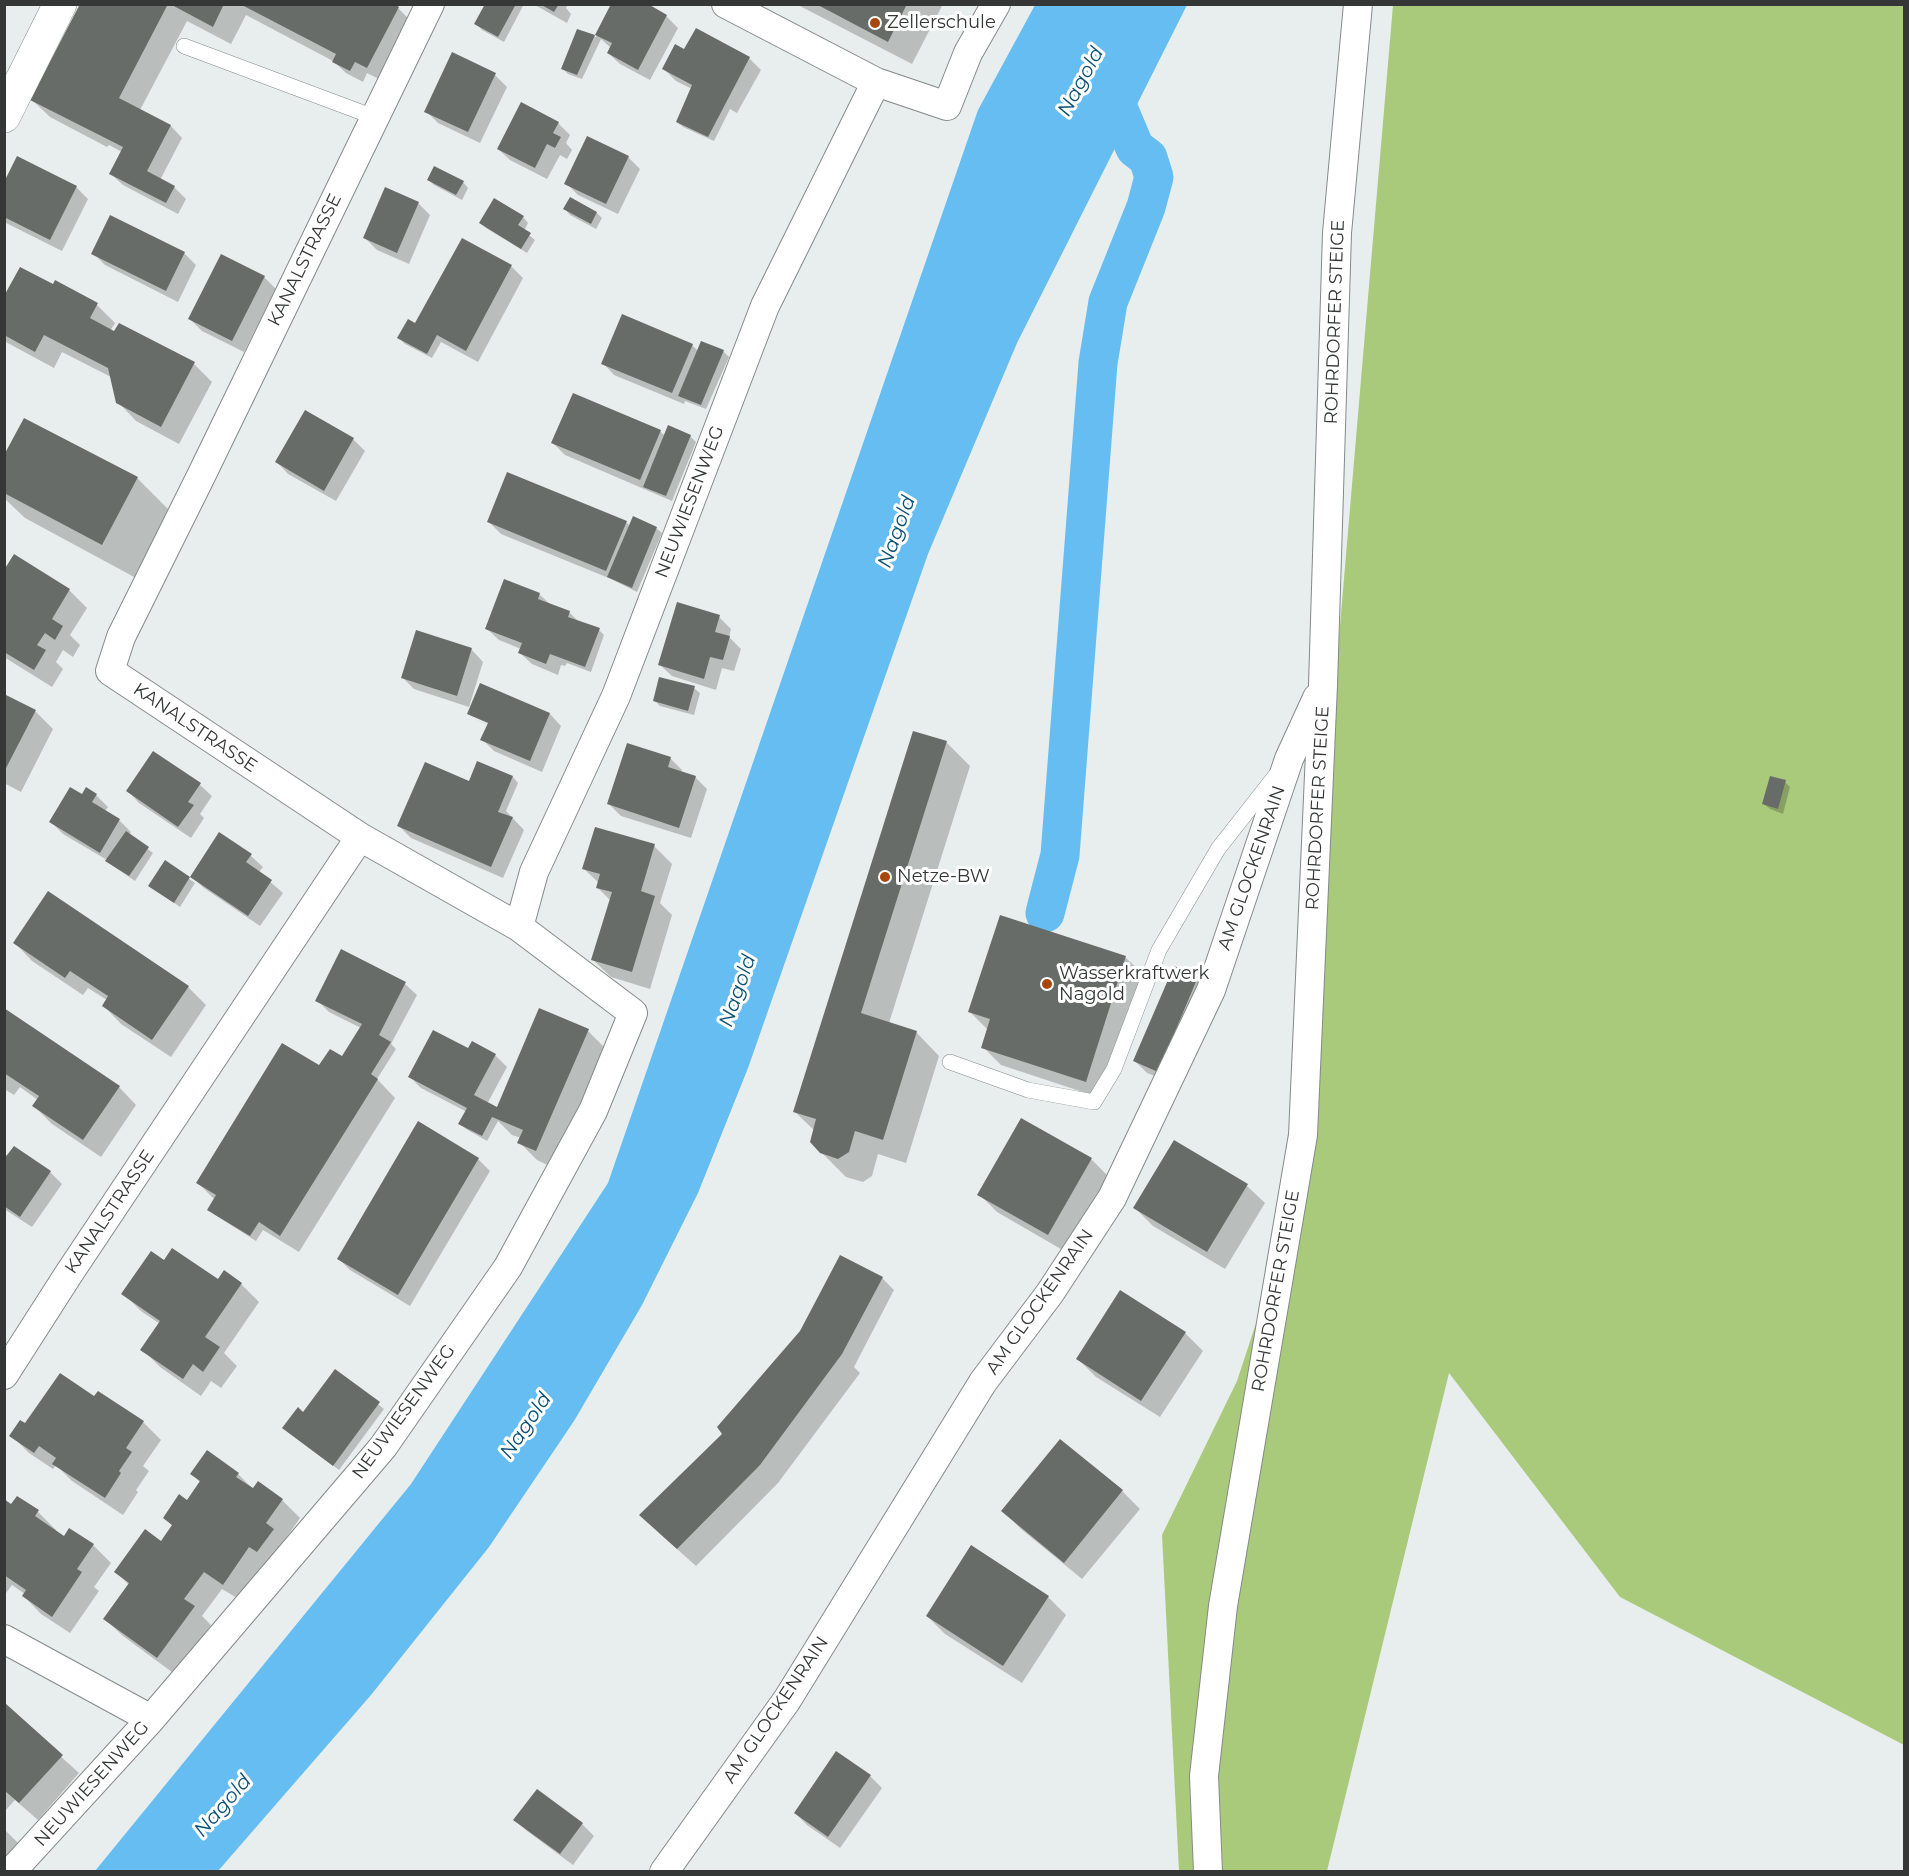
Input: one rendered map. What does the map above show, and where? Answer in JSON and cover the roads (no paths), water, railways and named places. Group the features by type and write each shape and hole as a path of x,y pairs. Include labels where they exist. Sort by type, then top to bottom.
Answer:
{"main road":[{"path":"4,116 60,4"}],"street":[{"name":"KANALSTRASSE","path":"4,1375 68,1275 360,837 110,671 121,637 430,4"},
{"path":"726,4 876,82 947,106 968,54 996,4"},
{"name":"ROHRDORFER STEIGE","path":"1208,1872 1204,1776 1223,1606 1303,1135 1323,685 1337,232 1358,4"},
{"name":"NEUWIESENWEG","path":"519,927 534,872 616,696 765,306 876,82"},
{"name":"AM GLOCKENRAIN","path":"664,1872 787,1700 983,1382 1050,1293 1112,1198 1211,990 1288,759 1323,685"},
{"name":"NEUWIESENWEG","path":"11,1872 151,1719 383,1447 508,1267 593,1111 633,1013 519,927 360,837"},
{"path":"4,1638 151,1719"}],"lane":[{"path":"184,46 374,117"},
{"path":"950,1062 1028,1090 1094,1102 1114,1069 1159,950 1218,849 1288,759"}],"water":[{"name":"Nagold","path":"1035,5 1187,5 1017,343 928,554 748,1068 698,1193 642,1305 574,1421 489,1547 371,1695 218,1871 95,1871 411,1484 608,1183 978,110"}],"waterway":[{"name":"Nagold","path":"1045,913 1060,855 1098,363 1108,302 1146,207 1154,177 1148,158 1135,148 1105,77"}],"place":[{"name":"Zellerschule","path":"875,23"},
{"name":"Netze-BW","path":"885,877"},
{"name":"Wasserkraftwerk Nagold","path":"1047,984"}]}
